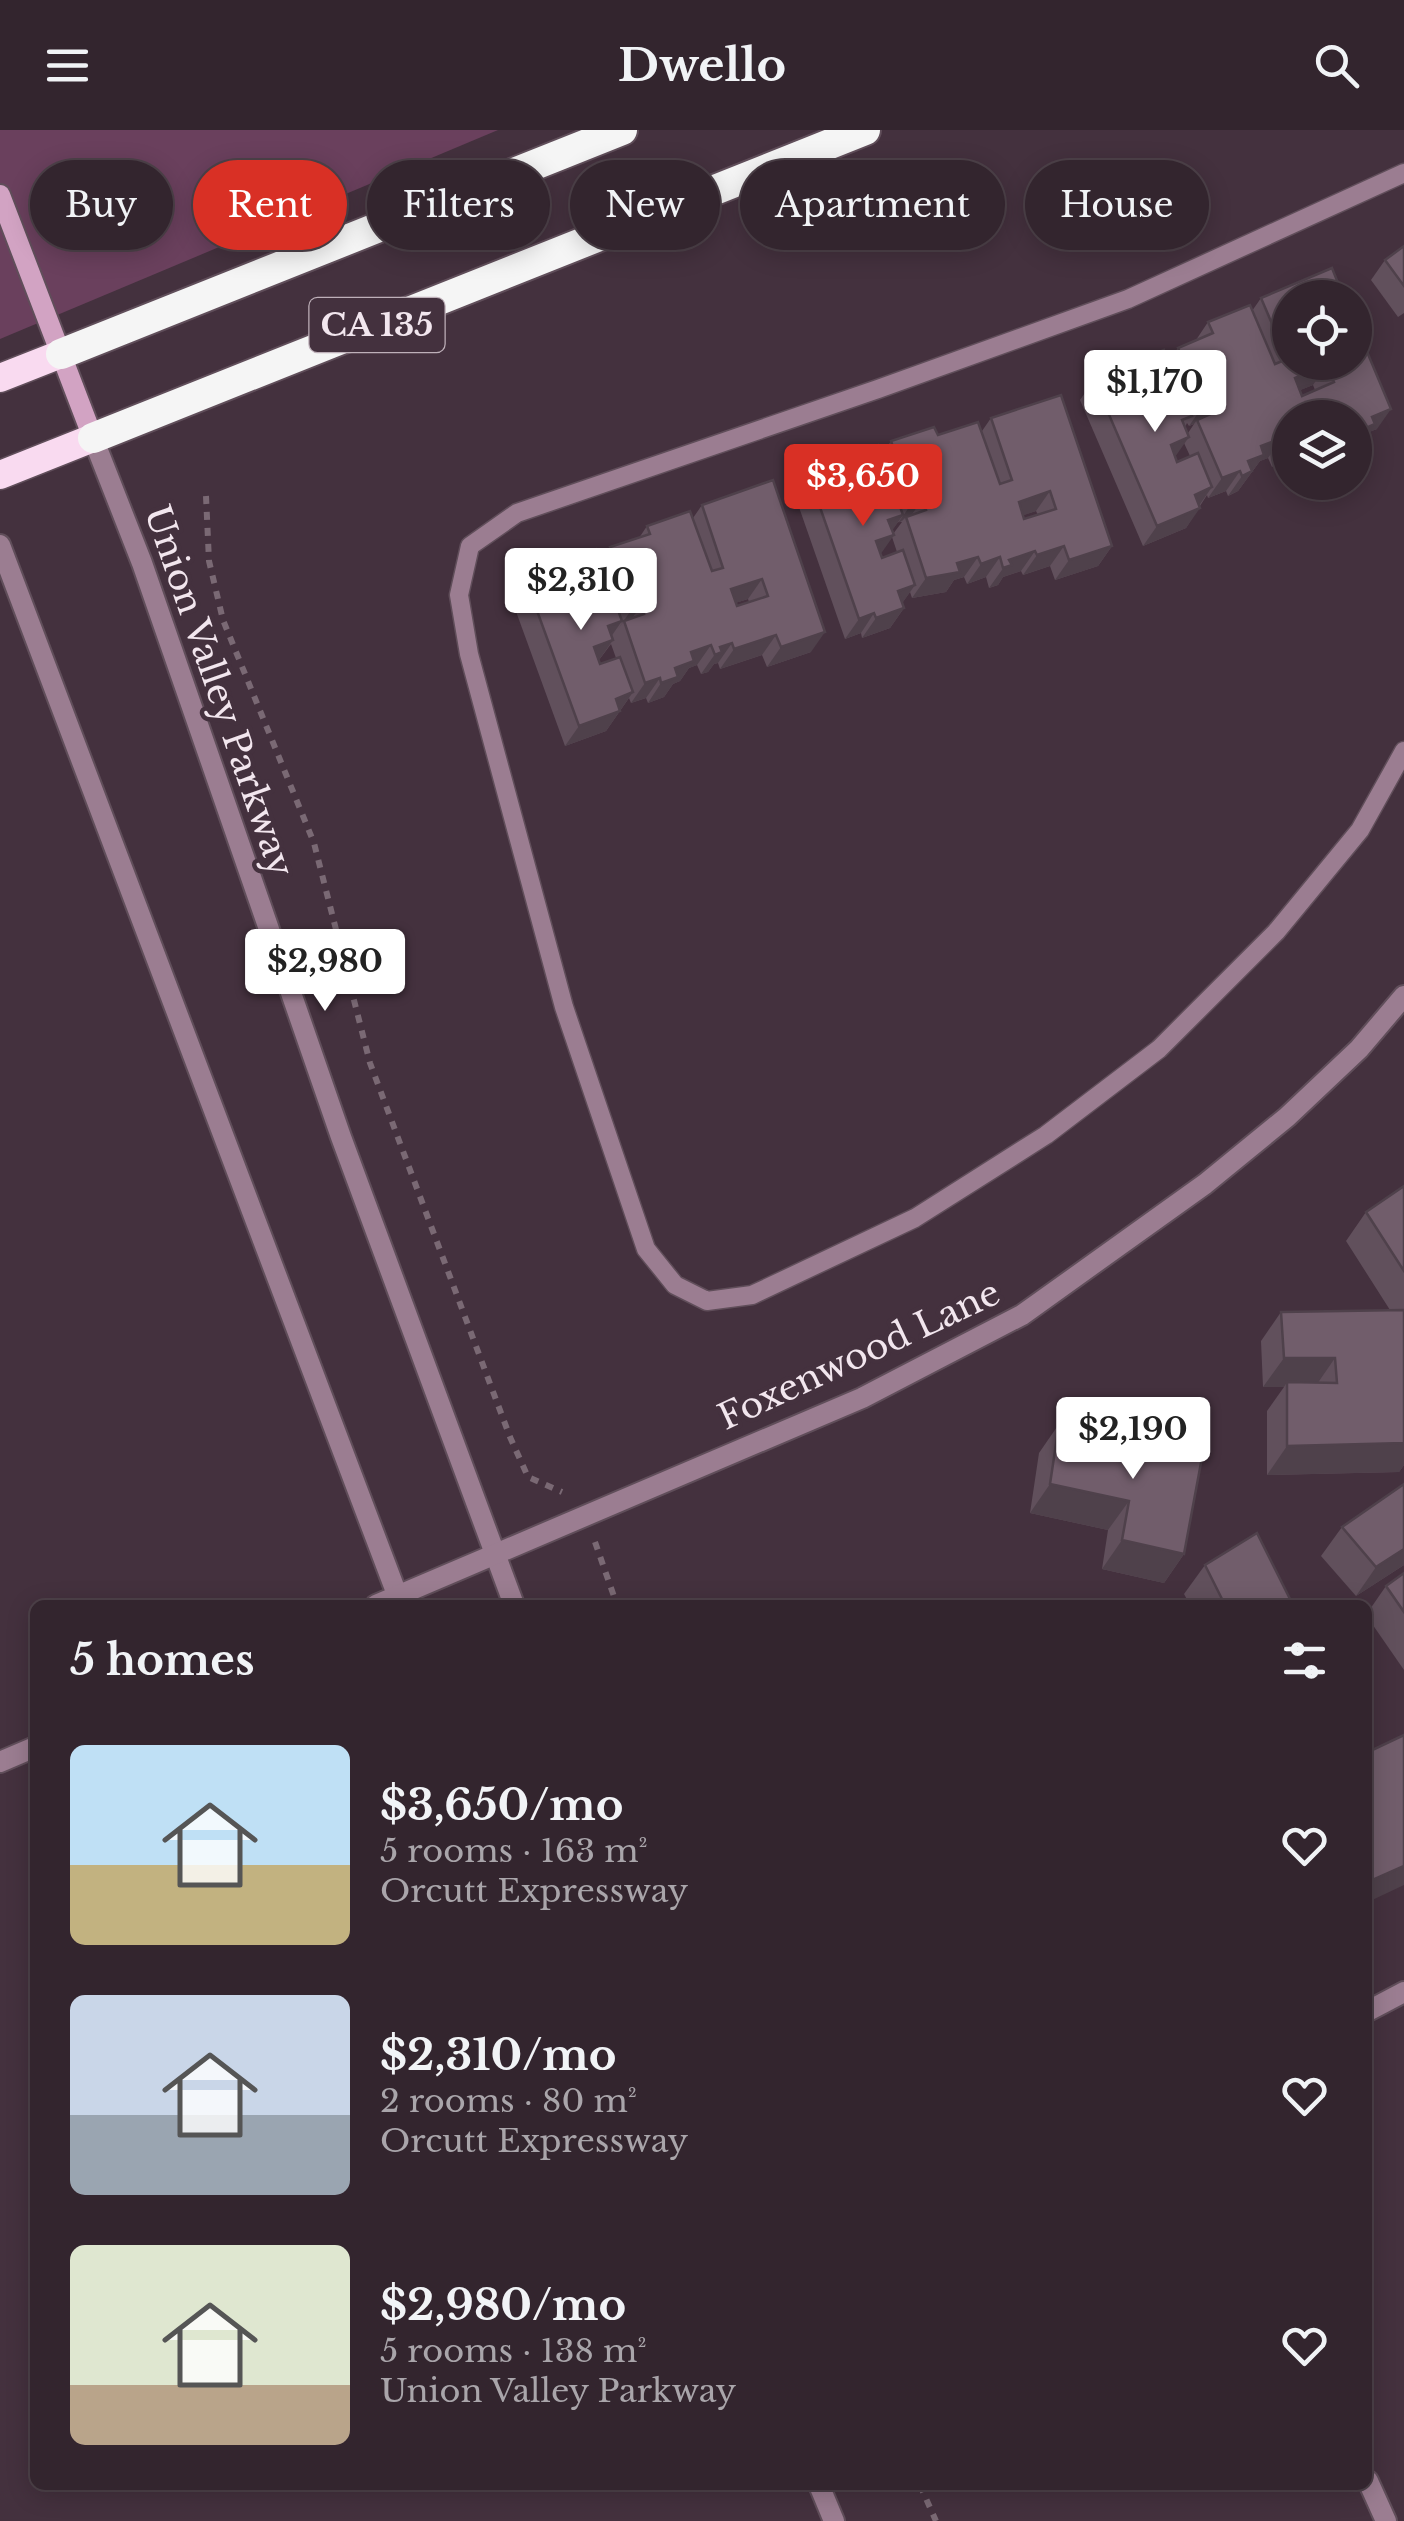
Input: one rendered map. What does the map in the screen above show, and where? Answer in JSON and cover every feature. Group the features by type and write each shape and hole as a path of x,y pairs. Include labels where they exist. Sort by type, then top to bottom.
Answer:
{"highway":[{"name":"CA 135","path":"0,378 622,130"},
{"name":"CA 135","path":"0,475 865,130"}],"main road":[{"name":"Union Valley Parkway","path":"0,195 94,438"}],"street":[{"name":"Union Valley Parkway","path":"94,438 142,563 342,1137 512,1600"},
{"path":"0,545 400,1600"},
{"name":"Foxenwood Lane","path":"400,1600 585,1514 862,1398 1022,1315 1204,1184 1287,1117 1359,1049 1404,996"},
{"path":"0,1762 30,1749"},
{"path":"1372,2009 1404,1992"},
{"path":"821,2490 834,2521"},
{"path":"1372,2490 1386,2521"}],"lane":[{"path":"1404,172 1128,298 517,513 470,546 459,595 469,654 564,1007 646,1249 675,1286 707,1301 752,1295 915,1218 1046,1135 1159,1048 1288,917 1360,830 1404,752"}],"path":[{"path":"206,496 209,561 224,620 314,843 370,1063 528,1477 563,1492 585,1514 615,1600"},
{"path":"922,2490 936,2521"}],"shaded area":[{"path":"0,130 498,130 427,160 367,160 367,185 347,193 347,160 193,160 193,250 212,250 0,339"}],"building":[{"path":"1404,246 1404,286 1385,260"},
{"path":"1332,268 1337,280 1304,280"},
{"path":"1272,293 1272,324 1261,298"},
{"path":"1250,305 1272,357 1272,380 1296,380 1302,396 1333,380 1372,380 1372,364 1391,409 1372,417 1372,400 1272,400 1272,442 1261,446 1264,455 1248,461 1252,471 1222,478 1197,420 1217,411 1214,402 1203,406 1178,348 1213,333 1208,322"},
{"path":"1164,350 1192,416 1182,420 1189,437 1171,445 1177,462 1198,453 1212,487 1195,495 1200,508 1157,526 1094,380"},
{"path":"1061,395 1112,546 1069,560 1064,546 1037,555 1035,551 1009,560 1012,565 1003,568 1000,557 981,564 978,557 957,563 960,572 926,578 906,517 926,510 922,500 912,503 891,441 934,427 938,435 978,422 1000,484 1012,480 991,418","holes":["1050,491 1056,509 1024,519 1019,502"]},
{"path":"878,445 903,515 888,520 894,535 876,541 882,558 903,550 915,585 898,591 904,608 876,618 874,613 859,619 807,470"},
{"path":"773,480 825,632 781,647 776,635 734,649 732,643 720,647 722,652 715,655 711,645 691,652 694,661 675,668 678,677 645,683 624,621 644,614 641,606 632,609 610,547 650,534 647,526 690,511 712,571 723,568 702,505","holes":["762,579 768,596 737,606 731,589"]},
{"path":"596,549 622,621 608,626 613,640 594,647 600,664 620,657 633,692 616,699 620,711 579,726 524,575"},
{"path":"1404,1186 1404,1271 1366,1212"},
{"path":"1404,1310 1404,1443 1287,1446 1287,1382 1337,1383 1335,1358 1284,1358 1281,1312"},
{"path":"1059,1424 1203,1452 1184,1554 1122,1540 1129,1501 1050,1484"},
{"path":"1404,1484 1404,1549 1376,1567 1342,1527"},
{"path":"1257,1533 1290,1600 1222,1600 1205,1565"},
{"path":"1404,1573 1404,1612 1386,1586"},
{"path":"1404,1735 1404,1866 1372,1880 1372,1750"}]}
